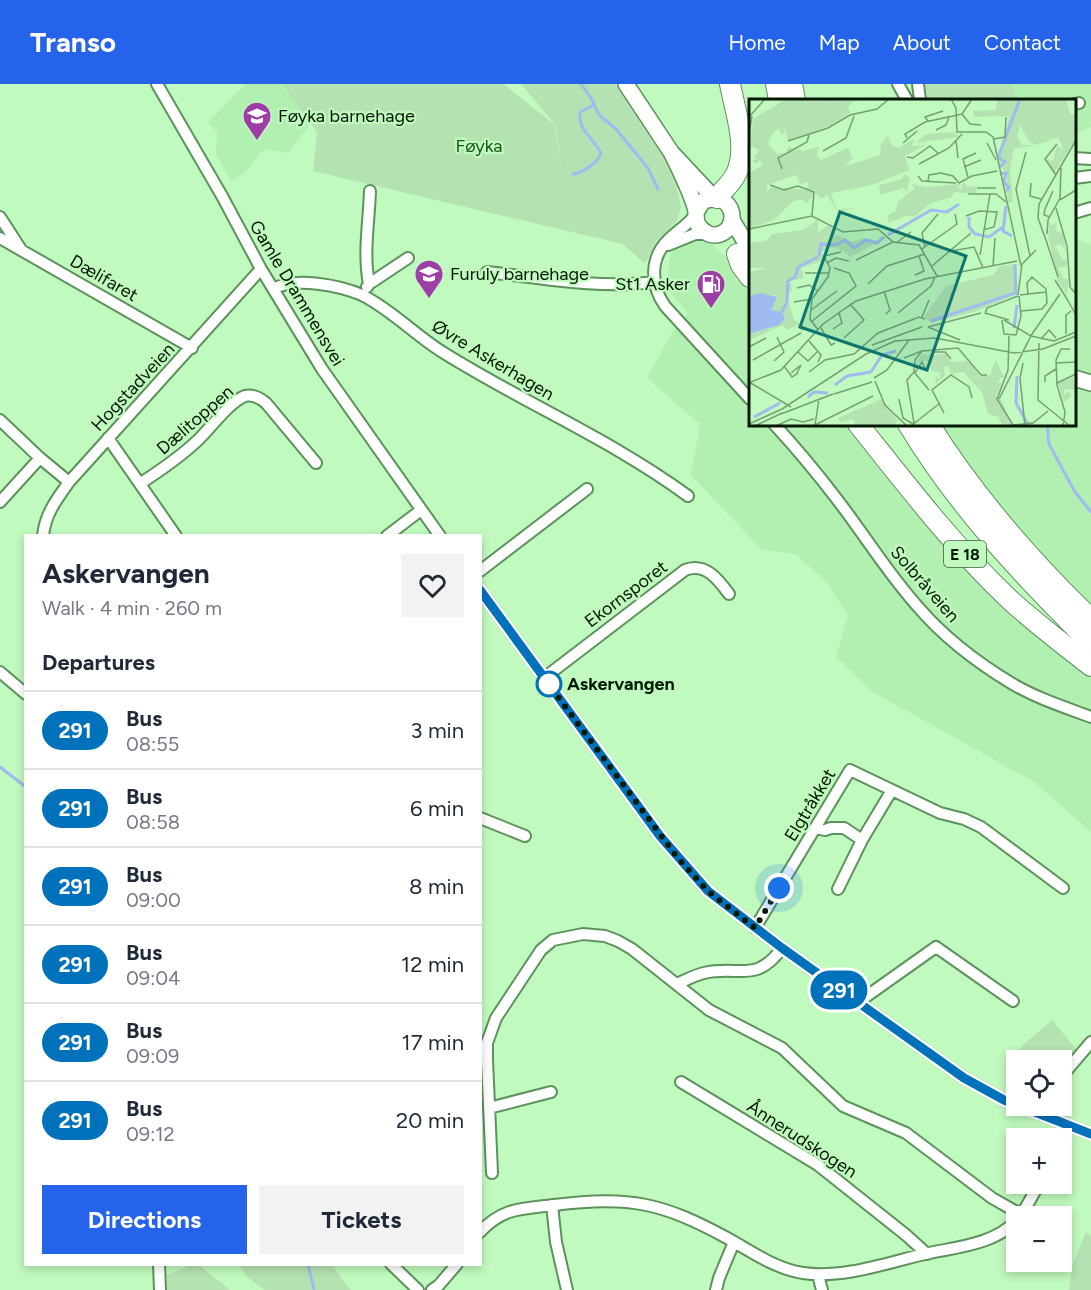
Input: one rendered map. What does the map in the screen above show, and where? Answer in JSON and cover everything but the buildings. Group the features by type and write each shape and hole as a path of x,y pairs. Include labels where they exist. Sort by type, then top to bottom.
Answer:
{"highway":[{"path":"723,189 741,150 730,84"},
{"path":"776,84 779,99"},
{"path":"792,84 795,99"},
{"path":"746,257 741,265 749,276"},
{"name":"E 18","path":"860,426 972,562 1009,599 1091,666"},
{"name":"E 18","path":"909,426 945,480 996,544 1091,643"},
{"name":"E 18","path":"930,426 959,469 1002,524 1091,619"}],"main road":[{"path":"626,84 671,152 701,229 746,257"},
{"path":"671,152 723,189"},
{"path":"696,212 703,201 723,189"},
{"path":"723,189 722,200 731,208 732,220 746,257"},
{"path":"712,234 726,230 732,220"},
{"path":"1076,369 1091,373"},
{"path":"1076,379 1091,383"}],"street":[{"name":"Gamle Drammensvei","path":"157,84 261,269 322,369 439,534"},
{"path":"898,84 906,99"},
{"path":"918,84 920,99"},
{"path":"1076,158 1091,159"},
{"path":"1076,178 1091,176"},
{"path":"369,284 365,248 369,229 370,191"},
{"path":"1076,212 1091,208"},
{"path":"696,212 688,224 666,242 654,268 656,292 665,306 749,398"},
{"path":"0,217 20,248"},
{"path":"663,248 695,234 712,234"},
{"name":"Dælifaret","path":"0,238 192,348"},
{"path":"362,296 369,284 408,258"},
{"name":"Hogstadveien","path":"43,534 53,504 69,482 261,269"},
{"path":"487,272 576,282 630,284 654,282"},
{"name":"Øvre Askerhagen","path":"274,289 289,282 339,288 362,296 442,353 612,448 688,496"},
{"name":"Dælitoppen","path":"141,483 191,446 238,400 249,395 257,396 266,403 316,463"},
{"path":"0,420 69,482"},
{"name":"Solbråveien","path":"776,426 836,497 891,574 920,609 944,633 1011,683 1045,700 1091,717"},
{"path":"108,438 175,534"},
{"path":"0,502 40,458"},
{"path":"482,569 587,489"},
{"path":"390,534 421,510"},
{"name":"Ekornsporet","path":"544,678 691,567 710,572 729,594"},
{"path":"482,593 677,857 708,891 857,1003 964,1078 1006,1101"},
{"path":"0,672 24,692"},
{"name":"Elgtråkket","path":"755,928 850,770 940,813 964,819 981,827 1063,888"},
{"path":"838,889 862,840 892,790"},
{"path":"482,820 525,836"},
{"path":"815,828 825,830 844,828 862,840"},
{"path":"492,1173 487,1060 490,1030 508,998 546,944 561,937 583,934 604,936 632,949 709,1010 782,1048 843,1106 906,1133 1006,1208"},
{"path":"857,1003 936,947 1013,1001"},
{"path":"677,984 704,973 753,971 766,966 782,948"},
{"path":"1072,1064 1091,1042"},
{"name":"Ånnerudskogen","path":"681,1082 818,1165 927,1254"},
{"path":"489,1108 551,1092"},
{"path":"1052,1116 1067,1125 1091,1134"},
{"path":"482,1231 492,1221 512,1210 584,1201 651,1204 688,1218 782,1268 818,1275 871,1267 927,1254 989,1239 1006,1230"},
{"path":"552,1205 556,1242 567,1290"},
{"path":"716,1290 734,1242"},
{"path":"159,1266 160,1290"},
{"path":"394,1266 418,1290"},
{"path":"432,1290 455,1266"},
{"path":"818,1275 822,1290"}],"shaded area":[{"name":"Føyka barnehage","path":"245,84 282,84 311,123 288,153 267,149 261,152 247,171 231,181 216,155 217,132 208,122"},
{"path":"1005,84 1091,84 1091,127 1076,134 1076,99 1010,99"},
{"path":"1076,238 1091,245 1091,608 1016,525 939,426 1076,426"},
{"path":"696,239 711,243 726,258 749,292 749,426 850,426 1091,674 1091,832 1034,782 871,691 836,657 848,616 828,584 796,554 762,550 691,475 700,424 647,378 673,331 688,314 667,288 670,255 680,244"}],"green space":[{"name":"Føyka","path":"282,84 503,84 554,124 562,170 555,124 521,84 615,84 669,164 679,185 677,189 681,207 677,221 656,241 645,264 623,244 313,171 317,132"},
{"path":"923,84 1011,84 1017,99 920,99"},
{"path":"1052,1020 1076,1049 1072,1054 1072,1050 1019,1050"},
{"path":"1086,1232 1091,1236 1091,1290 1069,1290 1072,1267"},
{"path":"188,1266 200,1266 230,1290 166,1290 167,1275"},
{"path":"240,1266 334,1266 351,1290 265,1290 248,1278"}],"waterway":[{"path":"581,84 599,115 616,129 648,168 658,189"},
{"path":"573,174 590,166 601,153 583,129 580,118 580,112 594,105"},
{"path":"1047,426 1049,444 1075,492 1091,512"},
{"path":"0,767 24,785"},
{"path":"308,1266 314,1290"}],"bus line":[{"name":"291","path":"482,593 660,836 708,891 782,948 964,1078 1004,1100 1091,1134"}],"place":[{"name":"Føyka barnehage","path":"257,142"},
{"name":"Furuly barnehage","path":"429,300"},
{"name":"St1 Asker","path":"711,310"},
{"name":"Askervangen","path":"549,684"}],"route":[{"path":"549,684 544,678 660,836 708,891 755,928 779,888"}]}
